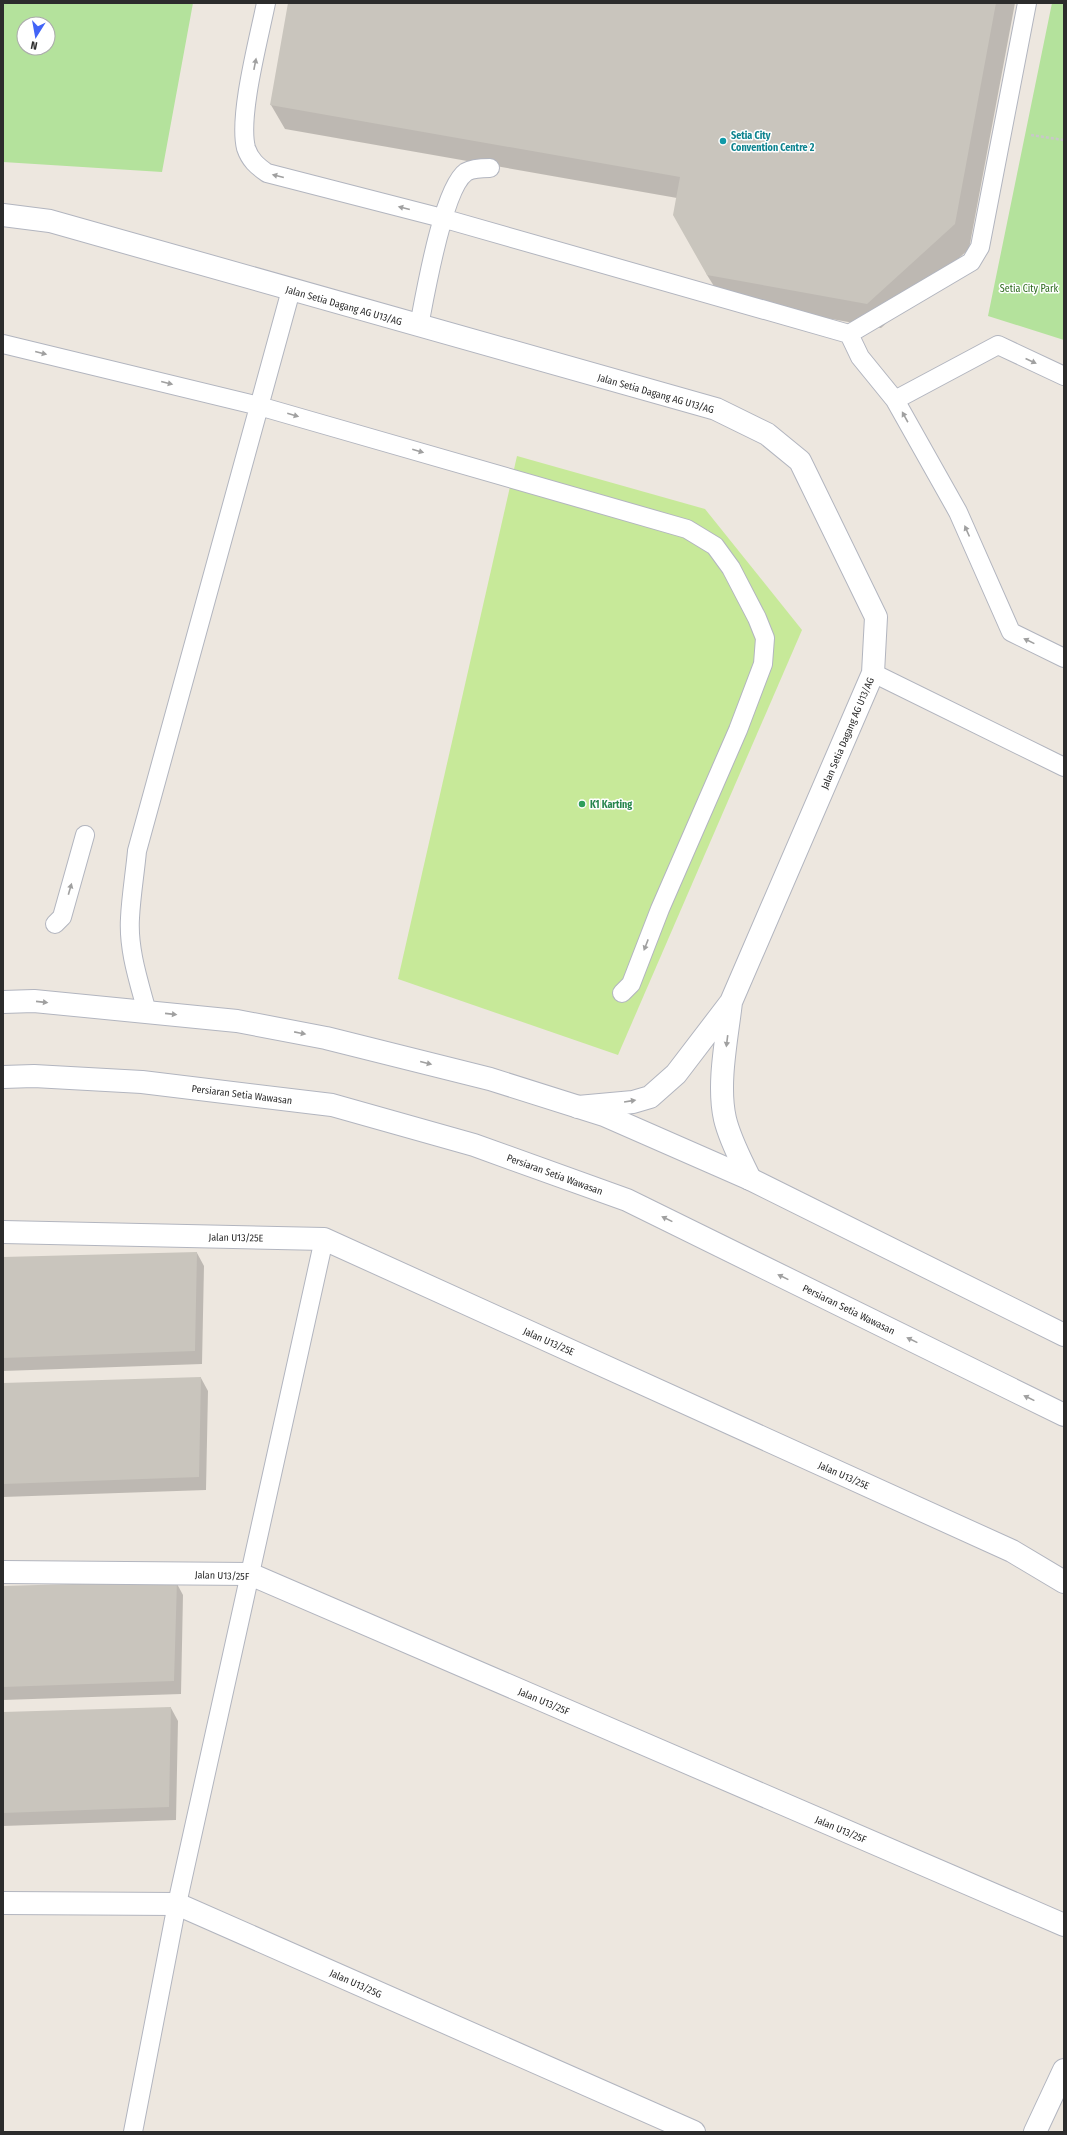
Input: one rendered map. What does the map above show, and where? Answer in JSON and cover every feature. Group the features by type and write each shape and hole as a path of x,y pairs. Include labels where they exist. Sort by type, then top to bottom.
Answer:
{"street":[{"name":"Jalan Setia Dagang AG U13/AG","path":"3,215 50,221 716,409 767,434 800,462 876,616 873,673 731,1002 676,1074 650,1097 633,1102 578,1107"},
{"path":"3,1002 34,1001 237,1021 326,1038 490,1079 604,1115 750,1179 1064,1335"},
{"name":"Jalan Setia Dagang AG U13/AG","path":"731,1002 723,1072 725,1119 736,1151 750,1179"},
{"name":"Persiaran Setia Wawasan","path":"3,1077 34,1076 142,1082 332,1105 474,1145 627,1200 1064,1415"},
{"name":"Jalan U13/25E","path":"3,1232 324,1238 1012,1551 1064,1582"},
{"name":"Jalan U13/25F","path":"3,1572 250,1574 1064,1925"},
{"name":"Jalan U13/25G","path":"3,1903 177,1904 694,2132"},
{"path":"1035,2132 1064,2070"}],"lane":[{"path":"266,3 246,110 246,148 254,164 267,173 442,218 849,334 970,262 980,247 1027,3"},
{"path":"419,326 442,218 460,180 467,172 478,168 490,168"},
{"path":"147,1012 130,939 130,919 137,851 291,290"},
{"path":"849,334 860,357 895,400 958,512 1011,632 1064,658"},
{"path":"3,344 259,406 687,529 714,546 731,568 757,618 765,638 763,664 738,730 660,908 631,984 622,993"},
{"path":"895,400 998,345 1064,376"},
{"path":"873,673 1064,766"},
{"path":"55,924 62,917 85,835"},
{"path":"133,2132 177,1904 324,1238"}],"path":[{"path":"1002,130 1064,140"}],"green space":[{"path":"3,3 193,3 162,172 3,162"},
{"name":"Setia City Park","path":"1052,3 1064,3 1064,340 988,316"},
{"name":"K1 Karting","path":"517,456 705,509 802,630 618,1055 398,979"}],"building":[{"name":"Setia City Convention Centre 2","path":"288,3 996,3 955,224 867,304 707,275 673,215 680,177 270,105"},
{"path":"197,1252 195,1351 3,1358 3,1257"},
{"path":"201,1377 199,1477 3,1484 3,1383"},
{"path":"177,1581 174,1681 3,1687 3,1586"},
{"path":"171,1707 169,1807 3,1813 3,1712"}],"place":[{"name":"Setia City Convention Centre 2","path":"723,141"},
{"name":"K1 Karting","path":"582,804"}]}
